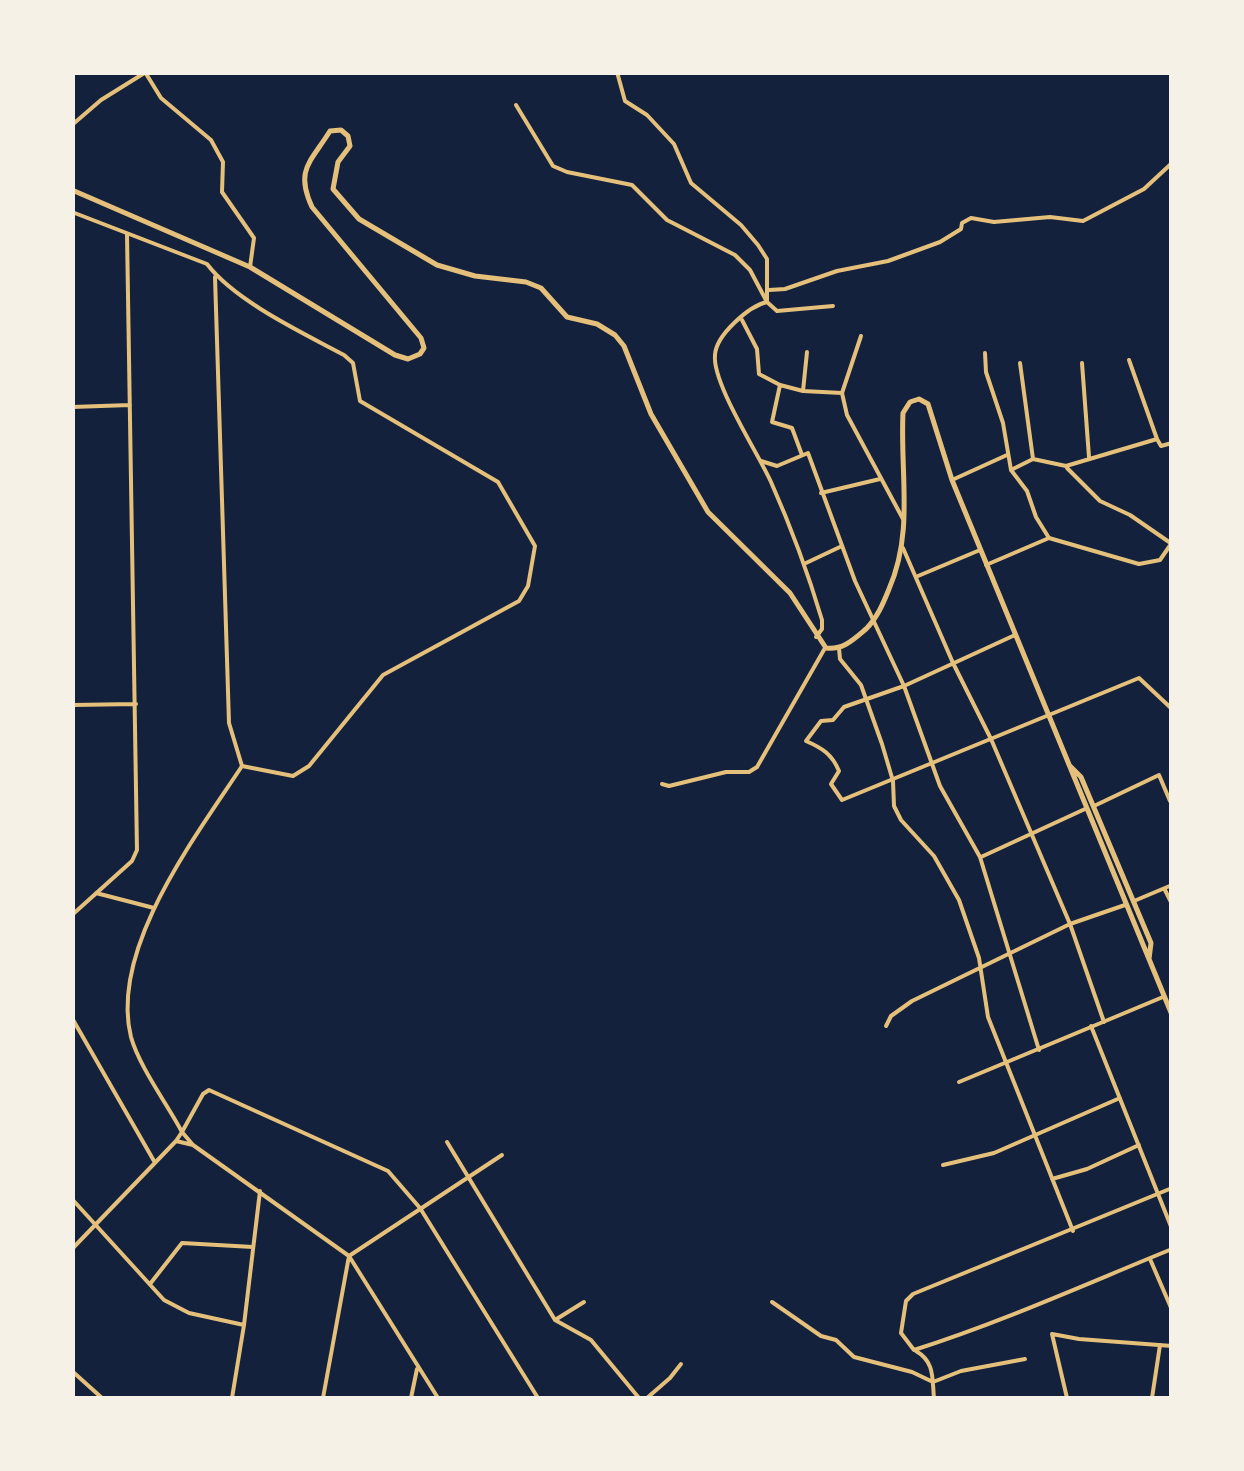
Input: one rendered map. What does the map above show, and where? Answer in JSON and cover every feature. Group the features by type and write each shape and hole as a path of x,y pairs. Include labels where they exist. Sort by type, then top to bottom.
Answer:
{"street":[{"path":"617,72 626,100 647,115 674,144 691,183 741,225 758,245 766,259 767,302"},
{"path":"72,125 100,100 145,73 161,98 205,133 223,162 222,192 254,238 250,267"},
{"path":"516,106 553,166 632,185 667,220 735,255 750,270 767,302 781,312 832,306"},
{"path":"72,190 250,267 395,355 408,359 424,348 411,324 382,295 312,208 303,188 303,175 330,131 341,130 348,136 350,146 338,162 332,189 360,220 436,266 541,288 568,317 597,324 616,334 652,414 708,512 790,593 826,648"},
{"path":"769,290 906,255 954,235 970,218 994,222 1083,220 1144,189 1172,163"},
{"path":"72,212 207,264 215,275 276,318 344,355 353,363 360,401 498,482 535,546 528,586 518,602 383,675 310,766 293,776 242,766"},
{"path":"72,915 136,856 127,234"},
{"path":"215,275 229,723 242,766"},
{"path":"767,302 758,304 723,336 715,355 725,390 805,563 822,620 822,629 816,636"},
{"path":"741,319 757,350 759,374 803,391 842,393"},
{"path":"861,336 842,393 852,428 905,523"},
{"path":"803,391 806,352"},
{"path":"985,353 986,372 1003,423 1011,470 1028,491 1036,517 1050,538"},
{"path":"1129,360 1156,439 1161,446 1172,444"},
{"path":"1082,363 1090,457"},
{"path":"1020,364 1033,459"},
{"path":"780,385 772,422 792,428 802,455"},
{"path":"826,648 839,648 851,642 874,622 898,568 905,523 903,413 910,402 919,399 928,404 952,480 1172,1015"},
{"path":"72,407 130,406"},
{"path":"1011,470 1033,459 1066,466 1156,439"},
{"path":"761,461 777,466 808,453 842,546 904,686 940,786 980,857 1039,1050"},
{"path":"952,480 1007,455"},
{"path":"986,565 1050,538 1140,564 1160,560 1171,544 1130,515 1100,501 1066,466"},
{"path":"821,493 880,479"},
{"path":"805,563 842,546"},
{"path":"903,548 1070,924 1104,1022"},
{"path":"918,576 980,550"},
{"path":"1015,635 904,686 844,707 833,720 821,721 806,741 826,750 836,763 839,772 831,784 842,800 1139,678 1172,709"},
{"path":"662,784 668,786 726,772 750,772 826,648"},
{"path":"839,648 840,659 862,686 893,781 894,806 900,820 934,856 959,900 988,1016 1073,1230"},
{"path":"72,705 136,704"},
{"path":"1066,762 1081,777 1152,943 1148,960"},
{"path":"242,766 191,843 155,908 135,960 128,1020 133,1042 193,1145 349,1256 438,1398"},
{"path":"1094,806 1160,775 1171,801"},
{"path":"980,857 1085,808"},
{"path":"1134,901 1172,886"},
{"path":"1164,889 1172,904"},
{"path":"96,893 155,908"},
{"path":"886,1026 912,1000 1070,924 1125,905"},
{"path":"960,1082 1164,997"},
{"path":"72,1018 154,1161"},
{"path":"1091,1026 1172,1228"},
{"path":"72,1249 176,1142 202,1094 209,1090 218,1092 381,1166 420,1208 538,1398"},
{"path":"942,1164 994,1154 1120,1098"},
{"path":"176,1142 193,1145"},
{"path":"447,1142 555,1320 591,1340 639,1398"},
{"path":"1052,1179 1087,1169 1139,1144"},
{"path":"323,1398 349,1256 502,1156"},
{"path":"934,1398 928,1358 914,1350 901,1333 906,1301 913,1294 1172,1188"},
{"path":"232,1398 260,1192"},
{"path":"72,1199 164,1300 189,1313 244,1326"},
{"path":"150,1284 182,1243 253,1247"},
{"path":"914,1350 986,1328 1172,1250"},
{"path":"1149,1258 1172,1310"},
{"path":"555,1320 584,1302"},
{"path":"772,1302 820,1336 836,1340 864,1362 912,1372 933,1382 980,1367 1025,1359"},
{"path":"1067,1398 1052,1334 1172,1346"},
{"path":"1152,1398 1160,1345"},
{"path":"646,1398 680,1364"},
{"path":"411,1398 418,1366"},
{"path":"72,1371 102,1398"}]}
